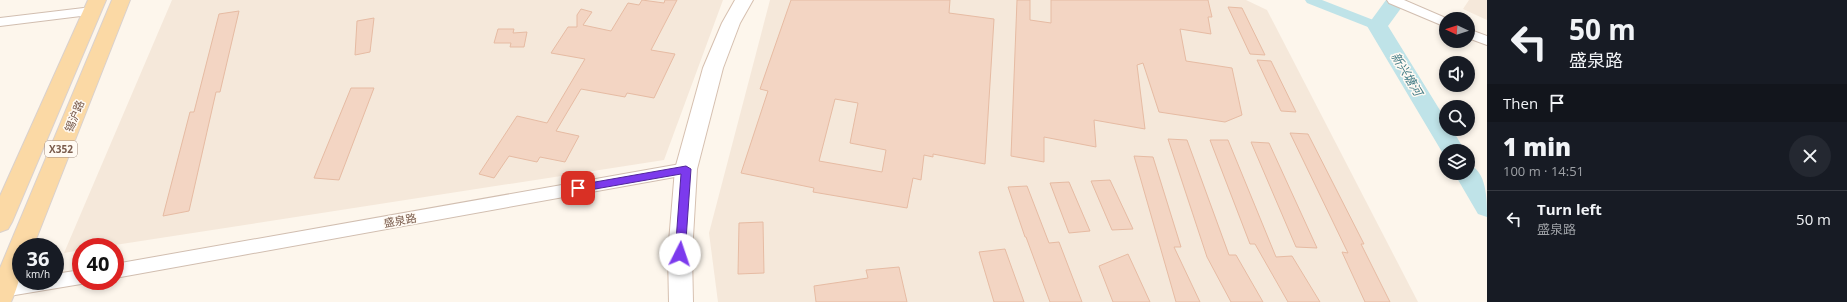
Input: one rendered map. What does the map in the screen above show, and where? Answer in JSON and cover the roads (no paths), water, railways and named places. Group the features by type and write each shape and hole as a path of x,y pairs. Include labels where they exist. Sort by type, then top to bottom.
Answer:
{"main road":[{"name":"锡沪路","path":"2,294 121,0"},
{"name":"X352","path":"0,222 94,5"}],"street":[{"path":"682,302 680,254 686,169 712,68 731,23 744,0"},
{"path":"1393,0 1439,20"},
{"path":"0,22 94,5"},
{"path":"1475,36 1487,41"},
{"name":"盛泉路","path":"124,269 686,169"},
{"path":"2,294 72,279"}],"waterway":[{"path":"1311,0 1377,26"},
{"name":"新兴塘河","path":"1397,0 1377,26 1449,144"},
{"name":"新兴塘河","path":"1470,180 1487,207"}]}
